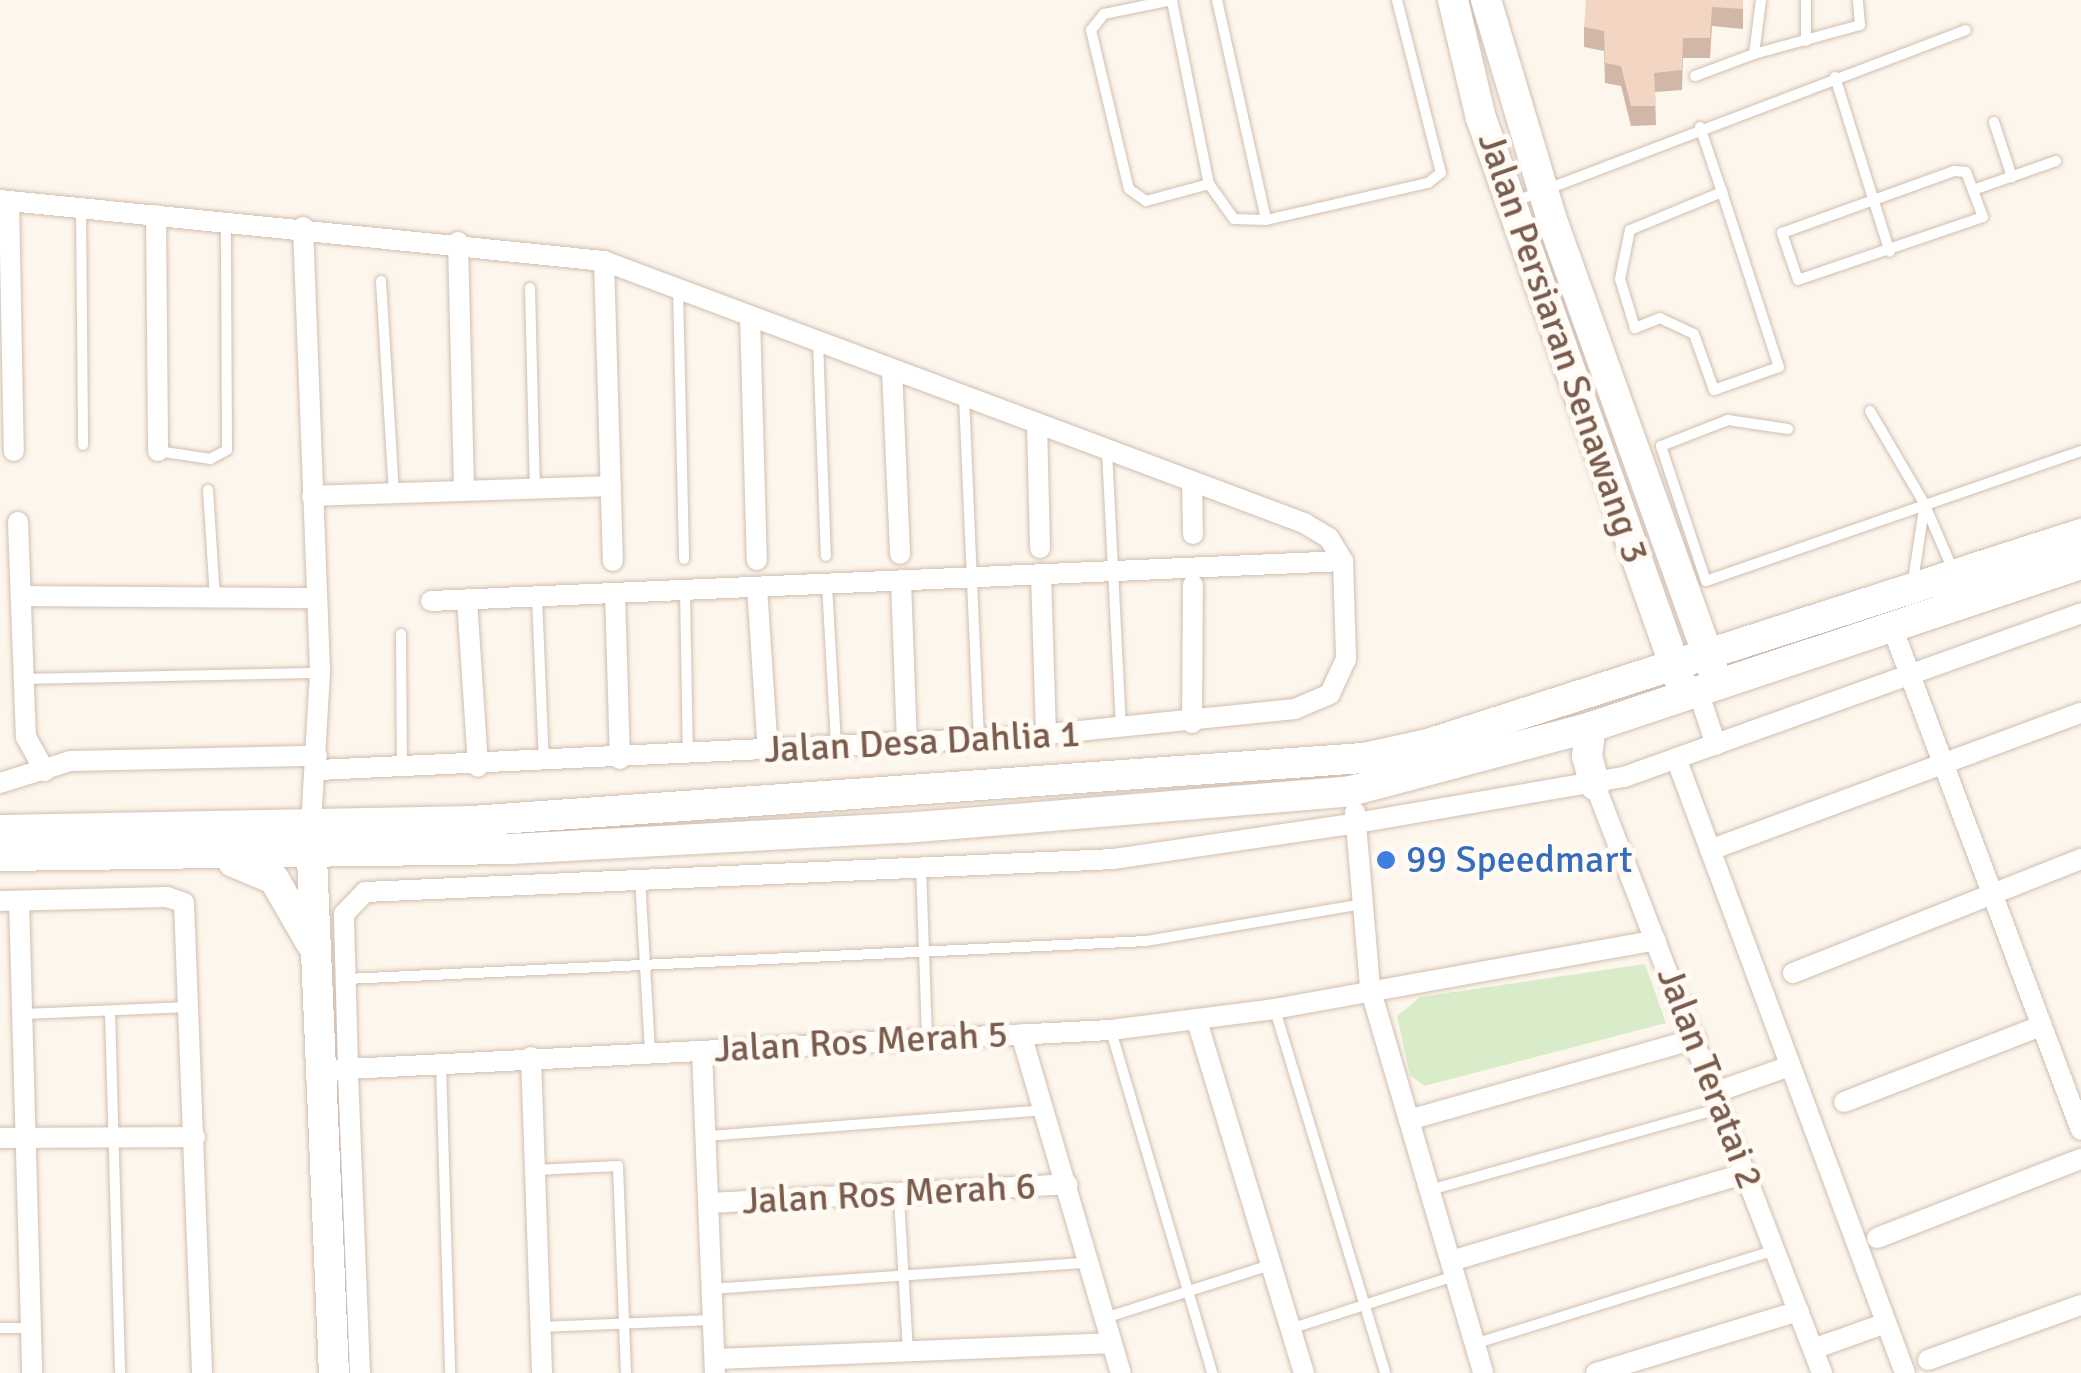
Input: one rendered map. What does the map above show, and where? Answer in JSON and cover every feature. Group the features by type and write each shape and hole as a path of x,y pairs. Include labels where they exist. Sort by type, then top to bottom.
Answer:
{"street":[{"name":"Jalan Persiaran Senawang 3","path":"1453,0 1511,204 1674,663 1700,688"},
{"name":"Jalan Persiaran Senawang 3","path":"1486,0 1544,190 1707,652 1700,688"},
{"path":"14,451 4,200 458,242 604,262 1304,523 1329,538 1343,561 431,602"},
{"path":"156,215 158,451"},
{"path":"303,227 320,673 311,840 313,946 334,1070 360,1373"},
{"path":"458,242 464,491"},
{"path":"604,262 613,561"},
{"path":"750,316 757,560"},
{"path":"892,369 900,554"},
{"path":"1037,423 1040,548"},
{"path":"1192,481 1193,534"},
{"path":"312,496 611,486"},
{"path":"0,782 45,771 26,737 18,522"},
{"path":"0,856 183,854 472,822 1364,758 1428,744 2081,534"},
{"name":"Jalan Desa Dahlia 1","path":"45,771 70,761 317,763 402,770 478,767 1121,730 1295,709 1330,694 1346,659 1343,561"},
{"path":"0,830 311,840 380,849 886,829 1352,790 1591,727 2081,564"},
{"path":"1041,574 1046,735"},
{"path":"901,580 908,743"},
{"path":"1192,723 1193,585"},
{"path":"758,587 768,751"},
{"path":"614,593 620,759"},
{"path":"21,596 317,598"},
{"path":"467,600 478,767"},
{"path":"334,1373 334,1070 346,979 344,914 365,892 1114,859 1357,823 1595,784 1910,679 2081,613"},
{"path":"1892,627 2081,1130"},
{"path":"1700,688 1716,745"},
{"path":"1710,850 2081,713"},
{"path":"1591,727 1587,756 1595,784"},
{"path":"1676,758 1904,1373"},
{"name":"Jalan Teratai 2","path":"1595,784 1822,1373"},
{"path":"1352,790 1370,988 1483,1373"},
{"path":"313,946 332,870 380,849"},
{"path":"183,854 254,866 274,879 313,946"},
{"path":"1792,974 2081,859"},
{"path":"32,1373 22,1014 10,901 168,898 184,903 202,1373"},
{"name":"Jalan Ros Merah 5","path":"334,1070 531,1056 1110,1030 1274,1009 1370,988 1656,940"},
{"path":"1197,1021 1304,1373"},
{"path":"1844,1102 2040,1026"},
{"path":"1021,1034 1121,1373"},
{"path":"1409,1120 1696,1039"},
{"path":"702,1050 715,1366 908,1350 1111,1342"},
{"path":"531,1056 542,1373"},
{"path":"1719,1100 1790,1066"},
{"path":"0,1138 195,1137"},
{"path":"1877,1238 2081,1159"},
{"path":"1452,1268 1746,1172"},
{"name":"Jalan Ros Merah 6","path":"710,1203 899,1197 1067,1184"},
{"path":"1928,1360 2081,1305"},
{"path":"1596,1373 1799,1311"},
{"path":"1813,1348 1886,1322"}],"lane":[{"path":"1209,184 1146,201 1129,189 1091,30 1104,14 1172,0 1209,184 1234,219 1266,220 1428,183 1441,174 1397,0"},
{"path":"1217,0 1266,220"},
{"path":"1754,54 1760,0"},
{"path":"1806,0 1806,41"},
{"path":"1695,76 1754,54 1860,25 1858,0"},
{"path":"1511,204 1700,127 1966,30"},
{"path":"1835,77 1890,252"},
{"path":"1994,122 2012,177"},
{"path":"1700,127 1722,192 1779,367 1714,390 1694,334 1660,318 1635,328 1620,279 1630,230 1722,192"},
{"path":"1973,190 2056,161"},
{"path":"1954,171 1966,172 1973,190 1983,217 1890,252 1798,280 1782,233 1954,171"},
{"path":"81,207 83,445"},
{"path":"158,451 210,459 227,450 226,219"},
{"path":"381,281 394,494"},
{"path":"530,288 535,488"},
{"path":"678,289 684,560"},
{"path":"818,342 826,556"},
{"path":"964,396 980,739"},
{"path":"1870,411 1924,503 1956,576 1984,597"},
{"path":"1788,429 1728,420 1661,446 1706,581 2081,451"},
{"path":"1107,449 1121,730"},
{"path":"208,490 215,597"},
{"path":"1910,592 1924,503"},
{"path":"827,584 836,747"},
{"path":"685,590 688,755"},
{"path":"536,597 544,763"},
{"path":"401,634 402,770"},
{"path":"24,679 320,673"},
{"path":"920,865 927,1037"},
{"path":"640,877 650,1053"},
{"path":"346,979 645,968 1146,941 1364,904"},
{"path":"22,1014 190,1007"},
{"path":"1274,1009 1385,1373"},
{"path":"110,1010 120,1373"},
{"path":"1110,1030 1212,1373"},
{"path":"440,1063 450,1373"},
{"path":"1430,1190 1719,1100"},
{"path":"708,1136 1046,1110"},
{"path":"535,1170 618,1166 626,1373"},
{"path":"899,1197 908,1350"},
{"path":"1474,1344 1776,1250"},
{"path":"712,1290 1089,1263"},
{"path":"1104,1318 1270,1265"},
{"path":"1290,1328 1364,1304 1452,1268"},
{"path":"540,1327 713,1320"},
{"path":"0,1328 31,1328"}],"green space":[{"path":"1645,964 1666,1023 1424,1086 1410,1075 1397,1016 1420,997"}],"building":[{"path":"1586,0 1743,0 1743,9 1712,7 1710,38 1683,38 1682,70 1654,73 1656,106 1631,106 1621,66 1605,63 1604,31 1584,27"}],"place":[{"name":"99 Speedmart","path":"1386,860"}]}
